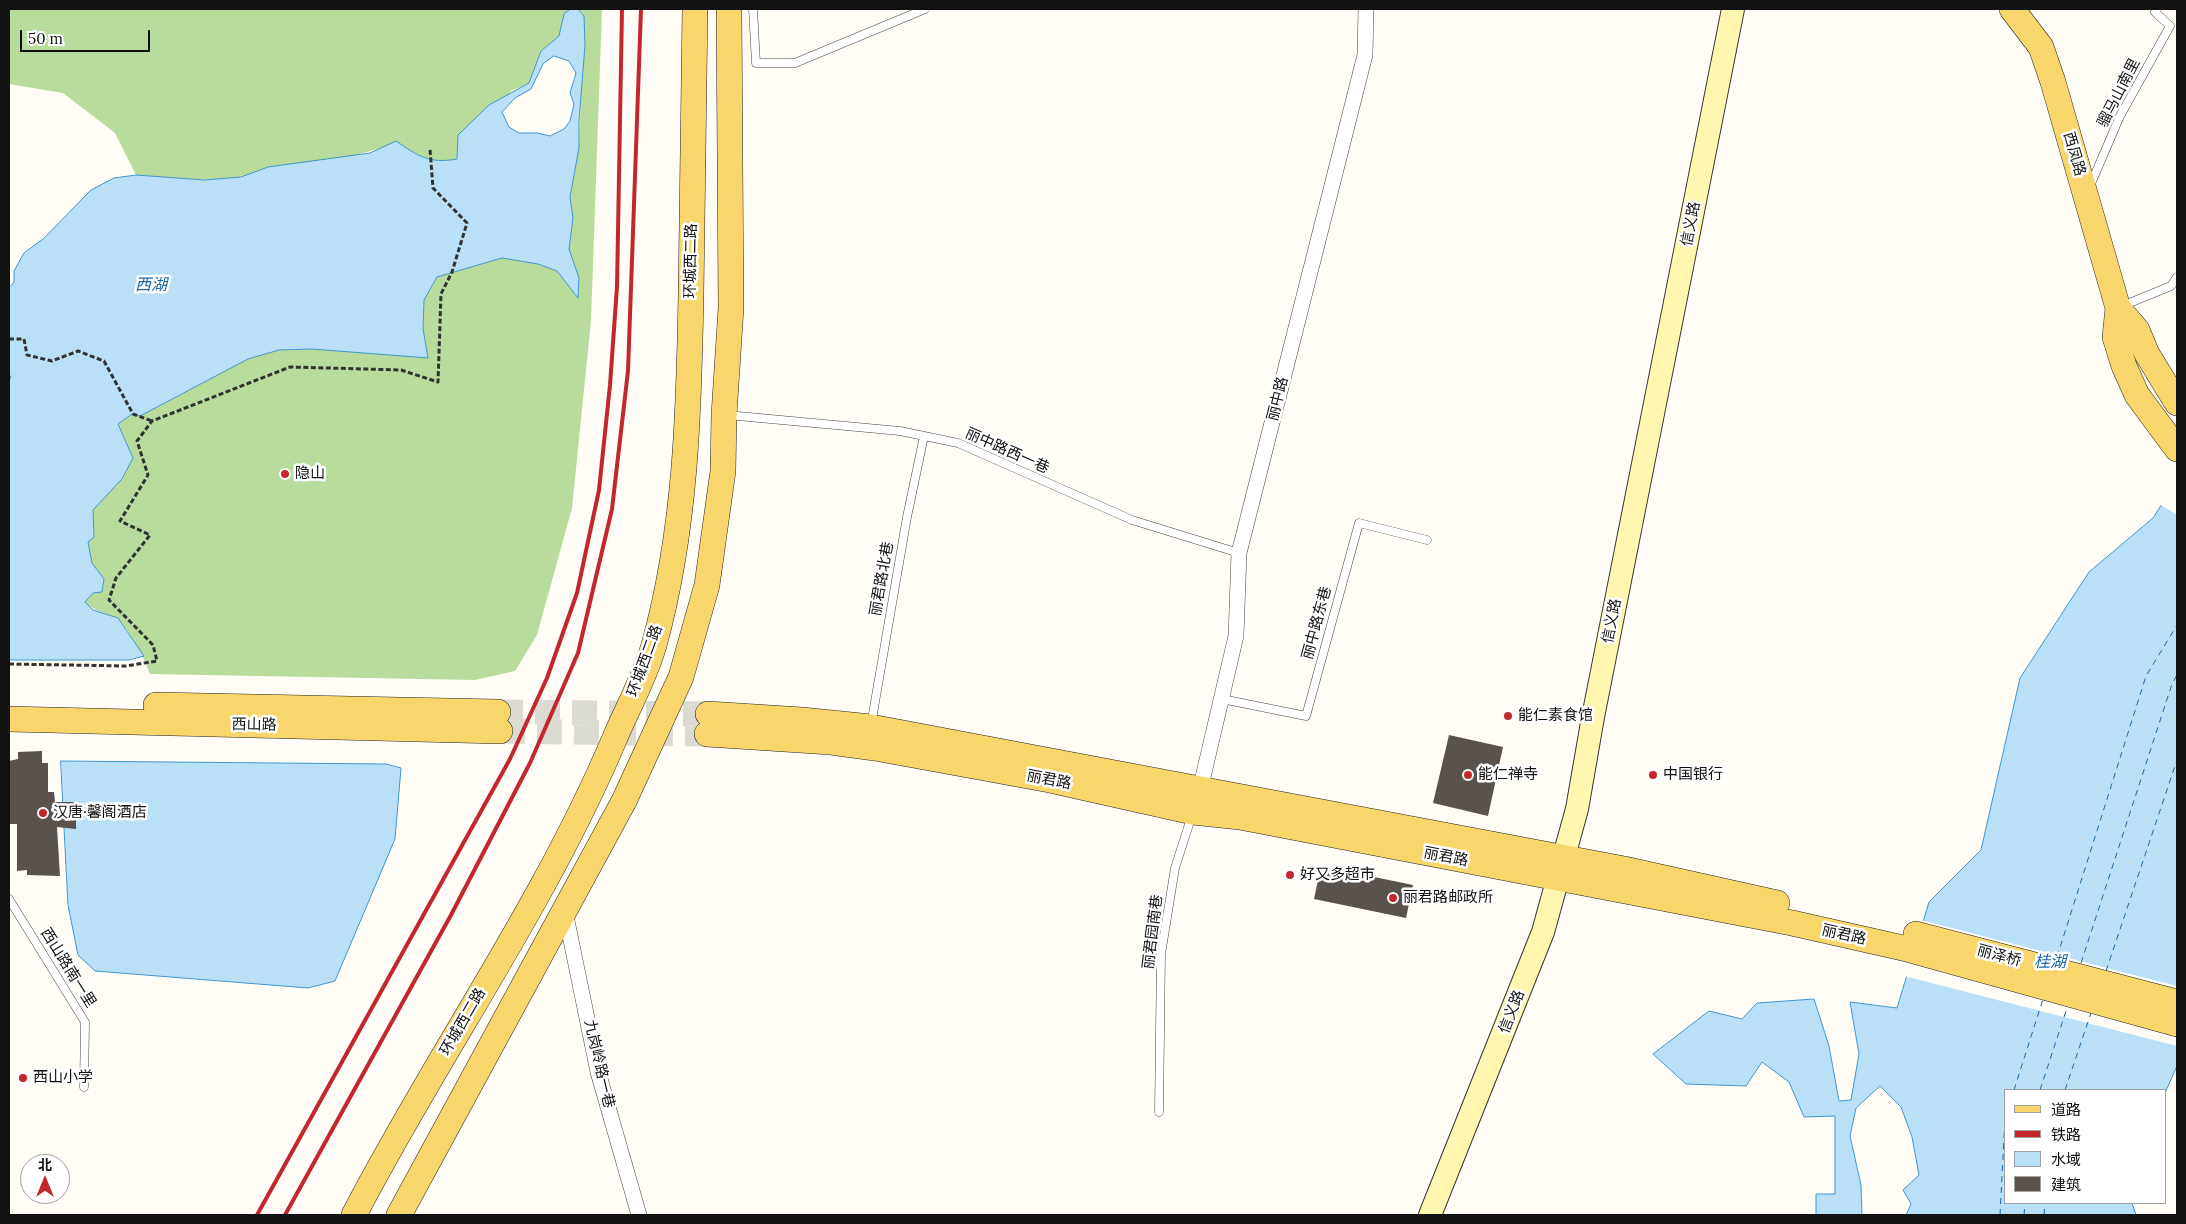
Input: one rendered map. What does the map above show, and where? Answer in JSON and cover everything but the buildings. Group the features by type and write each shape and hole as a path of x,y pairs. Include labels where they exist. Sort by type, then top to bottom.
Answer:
{"main road":[{"name":"环城西二路","path":"354,1215 390,1146 555,865 594,788 653,649 667,593 680,521 687,415 695,9"},
{"path":"399,1215 624,801 682,677 707,585 723,471 724,415 731,308 729,9"},
{"name":"西凤路","path":"2012,9 2040,47 2053,82 2118,308 2115,336 2124,366 2137,395 2171,442"},
{"name":"西凤路","path":"2118,308 2137,330 2147,354 2177,403"},
{"name":"西山路","path":"9,703 499,721 9,720"},
{"name":"丽君路","path":"1196,801 992,748 871,727 802,720 707,724 875,748 1050,780 1196,801 1562,868 1905,940 2177,1024"},
{"name":"丽泽桥","path":"1905,940 2177,1002"}],"street":[{"name":"丽中路","path":"1196,801 1236,636 1239,553 1365,55 1366,9"},
{"name":"信义路","path":"1430,1215 1543,932 1577,809 1593,717 1733,9"},
{"name":"九岗岭路一巷","path":"565,911 598,1072 640,1215"}],"lane":[{"path":"753,9 756,63 795,63 925,9"},
{"name":"骝马山南里","path":"2086,196 2120,116 2170,26 2155,12 2157,9"},
{"path":"2118,308 2171,286 2177,277"},
{"name":"丽中路西一巷","path":"724,415 900,431 958,443 1132,520 1239,553"},
{"name":"丽君路北巷","path":"871,727 907,517 924,436"},
{"name":"丽中路东巷","path":"1222,699 1306,716 1359,523 1427,540"},
{"name":"丽君园南巷","path":"1159,1112 1161,954 1175,868 1196,801"},
{"name":"西山路南一里","path":"9,900 85,1022 84,1087"}],"path":[{"path":"9,664 126,666 157,662 153,645 110,600 116,578 150,535 120,521 148,475 137,441 152,422 290,367 401,370 438,382 441,294 452,272 467,223 433,188 430,149"},
{"path":"9,338 24,339 27,355 52,361 78,351 104,361 132,414 152,422"}],"green space":[{"path":"9,9 571,9 564,14 559,36 541,51 529,83 511,91 457,159 431,160 396,142 352,156 276,166 244,176 201,179 136,175 115,133 63,93 9,84"},
{"path":"578,9 602,9 591,321 572,508 537,635 515,671 475,680 150,674 136,644 120,622 85,602 93,593 92,563 88,542 94,537 93,510 133,458 118,424 133,414 140,416 248,359 279,350 312,349 428,358 423,329 424,300 437,277 502,258 538,264 557,271 578,297 579,278 569,249 573,218 570,197 579,148 584,16"}],"water":[{"name":"西湖","path":"571,9 578,9 584,16 585,45 579,121 579,148 570,197 573,218 569,249 579,278 578,298 557,271 538,264 502,258 437,277 424,300 423,329 428,358 312,349 279,350 248,359 140,416 132,414 118,424 133,458 122,479 93,510 94,537 88,542 92,563 104,579 102,592 93,593 85,602 93,610 118,618 144,656 129,660 9,660 9,381 11,377 9,374 9,288 14,282 14,271 24,253 43,239 91,190 114,178 136,175 205,180 241,177 268,167 370,153 396,141 424,158 439,160 457,159 458,135 489,105 529,83 541,51 559,36 564,14","holes":["554,56 569,61 576,73 570,93 574,104 570,121 564,129 550,136 537,133 519,133 509,127 502,112 515,98 531,89 543,64"]},
{"name":"桂湖","path":"2177,480 2177,1066 2166,1091 2166,1089 2004,1089 2004,1204 2132,1204 2136,1215 1906,1215 1911,1204 1903,1190 1919,1175 1912,1137 1901,1107 1880,1086 1856,1108 1850,1136 1861,1185 1862,1215 1816,1215 1816,1194 1835,1194 1835,1116 1804,1117 1789,1082 1762,1062 1746,1086 1686,1084 1653,1054 1709,1011 1742,1019 1757,1003 1814,999 1829,1046 1839,1101 1851,1100 1859,1054 1850,1002 1897,1008 1929,902 1981,850 2020,678 2089,572 2153,518"},
{"path":"61,761 386,764 401,768 395,839 335,981 308,988 95,971 78,955 68,905"}],"pier":[{"path":"2177,477 2177,515 2159,504"},
{"path":"1921,920 2177,986 2177,1046 1904,976"}],"ferry route":[{"path":"2057,957 2146,676 2177,625"},
{"path":"2081,963 2172,684 2177,675"},
{"path":"2106,971 2177,760"},
{"path":"2014,1089 2043,999"},
{"path":"2040,1089 2068,1005"},
{"path":"2065,1089 2091,1013"},
{"path":"2000,1215 2004,1138"},
{"path":"2024,1215 2025,1204"},
{"path":"2044,1215 2045,1204"}],"tunnel":[{"path":"498,712 708,714"},
{"path":"500,731 707,734"}],"railway":[{"path":"257,1215 510,759 547,678 577,593 599,490 610,385 617,287 622,9"},
{"path":"285,1215 451,915 530,763 578,653 612,509 628,371 641,9"}],"place":[{"name":"隐山","path":"285,474"},
{"name":"能仁素食馆","path":"1508,716"},
{"name":"能仁禅寺","path":"1468,775"},
{"name":"中国银行","path":"1653,775"},
{"name":"汉唐·馨阁酒店","path":"43,813"},
{"name":"好又多超市","path":"1290,875"},
{"name":"丽君路邮政所","path":"1393,898"},
{"name":"西山小学","path":"23,1078"}]}
